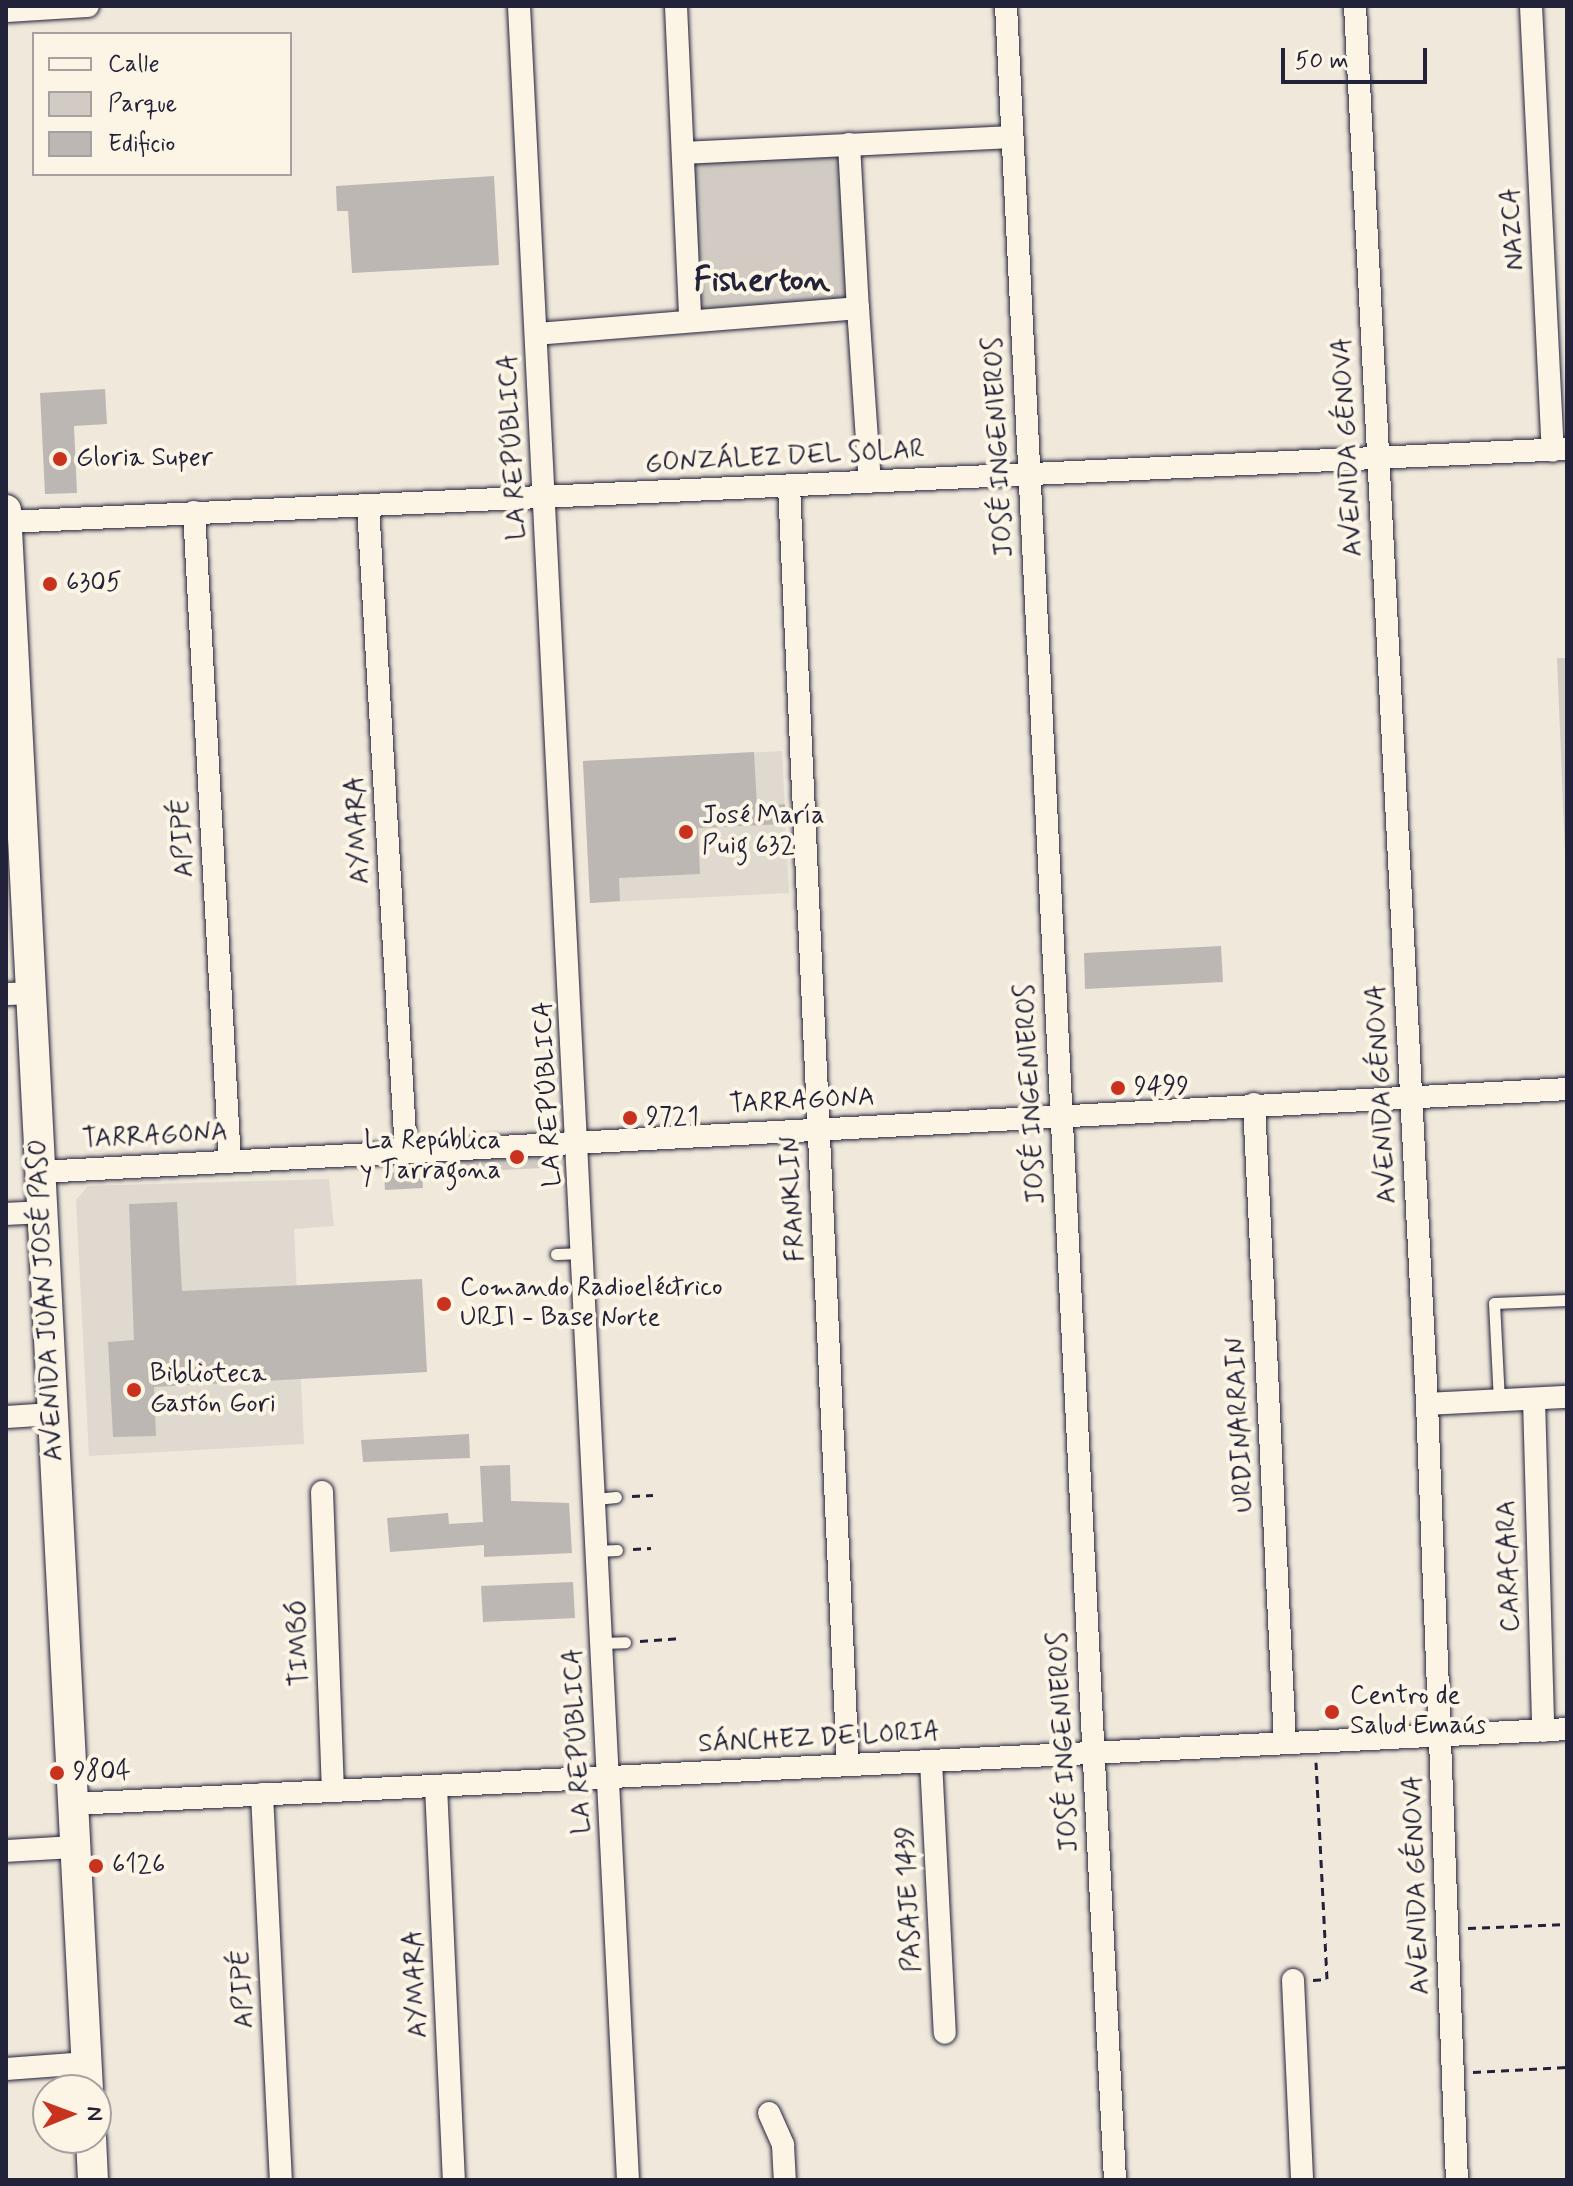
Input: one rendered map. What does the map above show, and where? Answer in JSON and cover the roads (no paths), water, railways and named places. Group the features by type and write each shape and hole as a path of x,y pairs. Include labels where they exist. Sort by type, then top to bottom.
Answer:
{"main road":[{"name":"AVENIDA JUAN JOSÉ PASO","path":"6,510 18,994 43,1212 87,2074"},
{"path":"92,2154 93,2180"}],"street":[{"path":"6,11 88,6"},
{"name":"LA REPÚBLICA","path":"519,6 585,1253 606,1498 614,1642 608,1777 628,2180"},
{"path":"676,6 690,320"},
{"name":"JOSÉ INGENIEROS","path":"1006,6 1115,2180"},
{"name":"AVENIDA GÉNOVA","path":"1355,6 1427,1404 1457,2180"},
{"name":"NAZCA","path":"1531,6 1560,450"},
{"path":"683,153 1012,137"},
{"path":"849,144 870,482"},
{"path":"536,334 858,308"},
{"name":"GONZÁLEZ DEL SOLAR","path":"7,522 1560,450"},
{"name":"FRANKLIN","path":"789,486 848,1765"},
{"name":"AYMARA","path":"368,506 406,1152"},
{"name":"APIPÉ","path":"194,512 230,1161"},
{"name":"TARRAGONA","path":"40,1172 1567,1089"},
{"name":"URDINARRAIN","path":"1254,1104 1285,1743"},
{"path":"6,1214 43,1212"},
{"path":"1427,1404 1567,1397"},
{"name":"CARACARA","path":"1534,1399 1543,1731"},
{"path":"6,1417 53,1414"},
{"name":"TIMBÓ","path":"322,1492 333,1791"},
{"name":"SÁNCHEZ DE LORIA","path":"73,1804 1567,1729"},
{"name":"PASAJE 1439","path":"931,1761 945,2033"},
{"name":"AYMARA","path":"436,1786 454,2180"},
{"name":"APIPÉ","path":"262,1794 281,2180"},
{"path":"6,1851 76,1847"},
{"path":"1293,1980 1302,2180"},
{"path":"6,2069 57,2074"},
{"path":"769,2113 783,2145 785,2180"}],"lane":[{"path":"556,1254 585,1253"},
{"path":"1499,1401 1494,1303 1567,1300"}],"place":[{"name":"Gloria Super","path":"60,459"},
{"name":"6305","path":"50,584"},
{"name":"José María Puig 632","path":"686,832"},
{"name":"9499","path":"1118,1088"},
{"name":"9721","path":"630,1118"},
{"name":"La República y Tarragona","path":"517,1157"},
{"name":"Comando Radioeléctrico URII - Base Norte","path":"444,1304"},
{"name":"Biblioteca Gastón Gori","path":"134,1390"},
{"name":"Centro de Salud Emaús","path":"1332,1712"},
{"name":"9804","path":"57,1773"},
{"name":"6126","path":"96,1866"}],"district":[{"name":"Fisherton","path":"762,281"}]}
